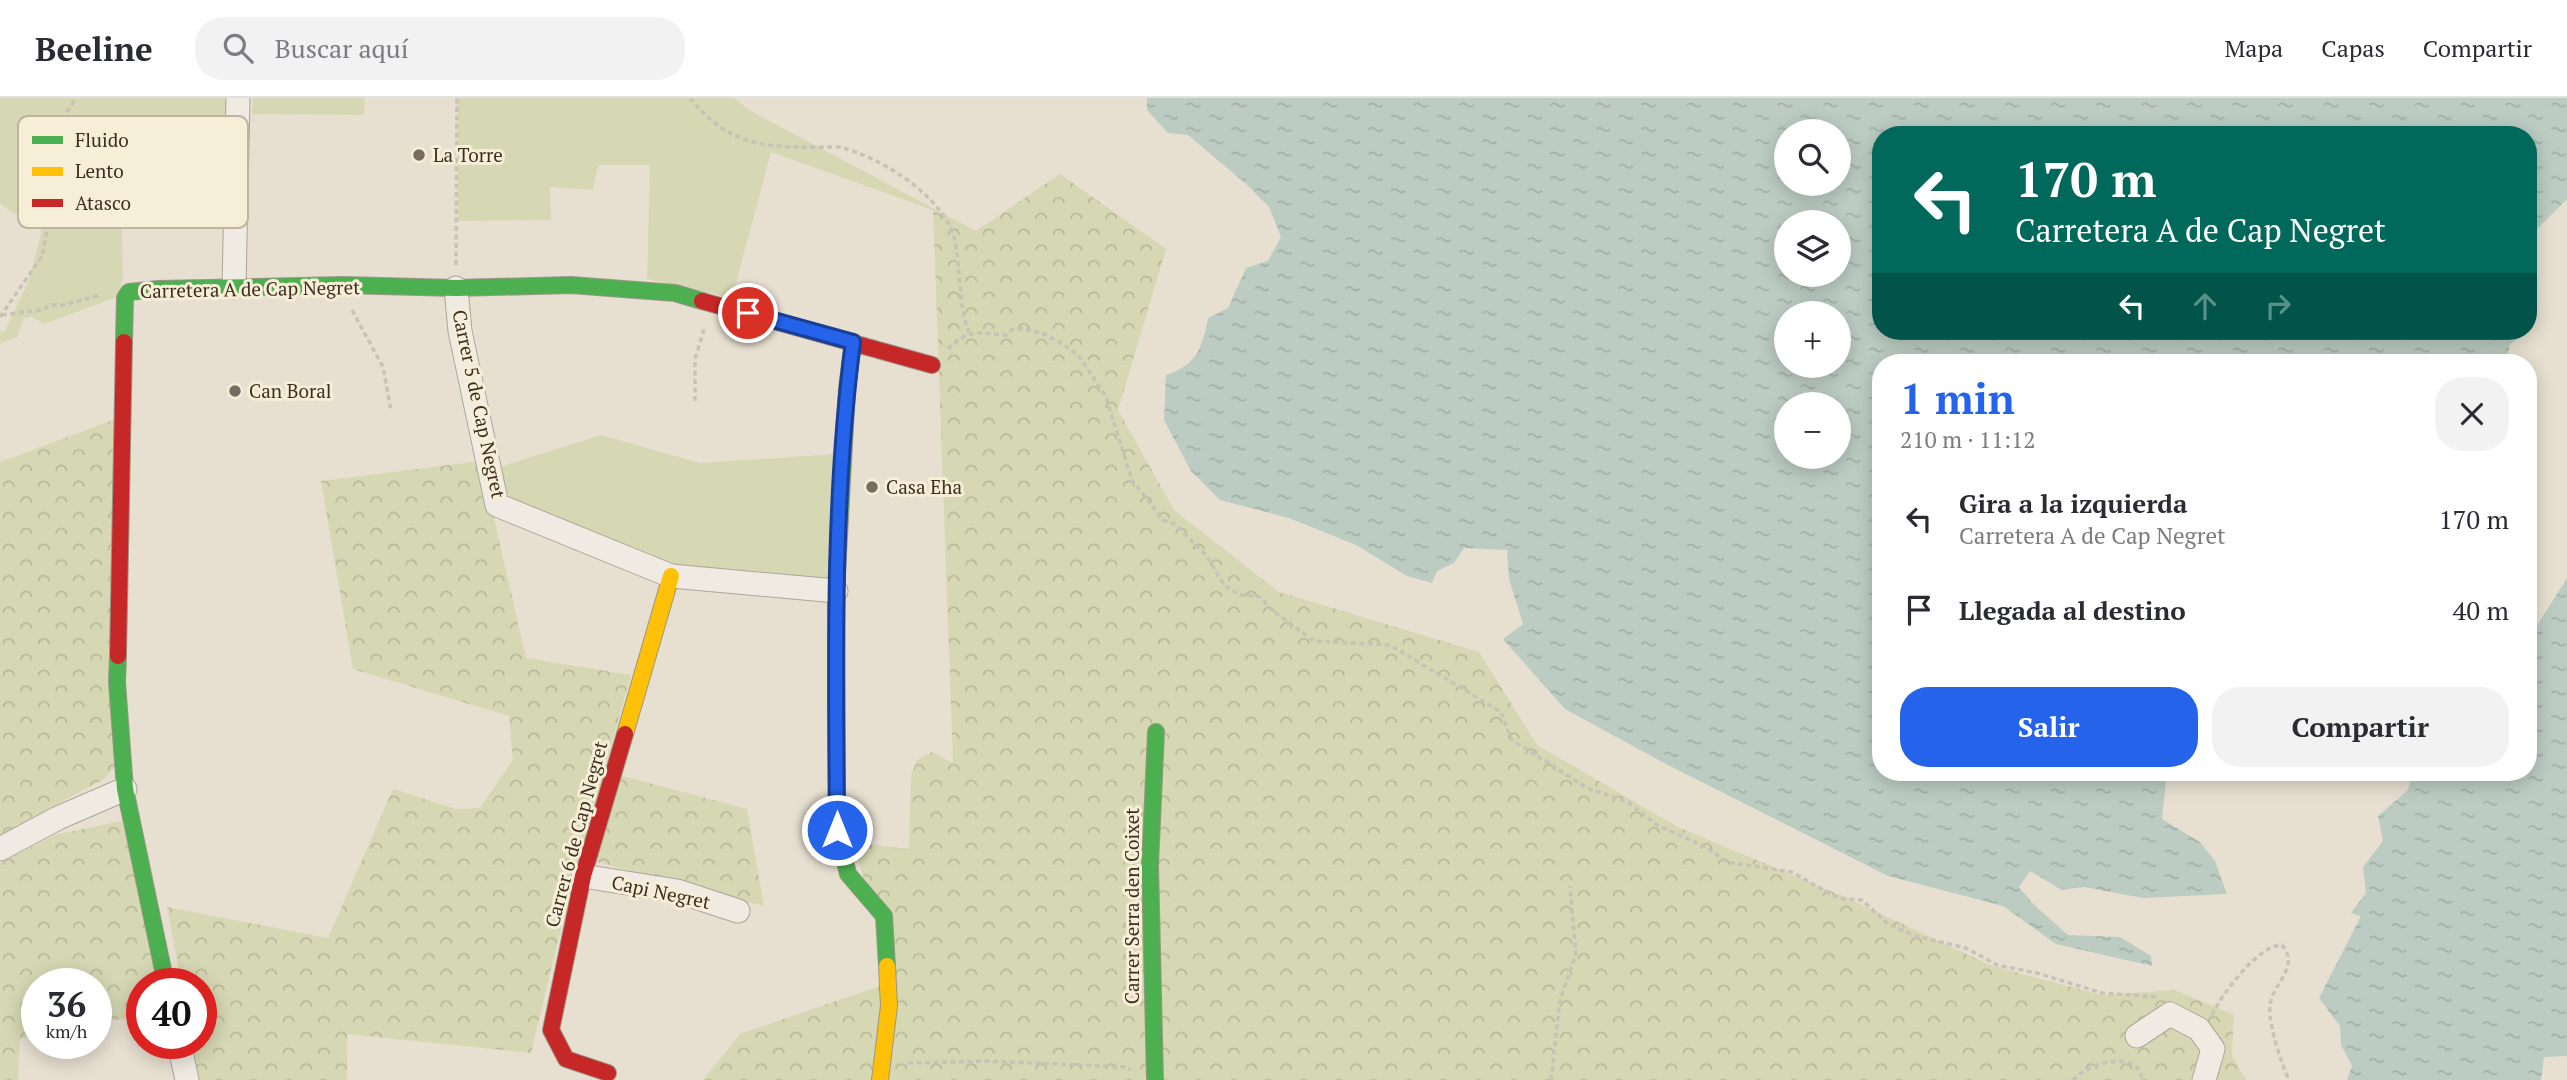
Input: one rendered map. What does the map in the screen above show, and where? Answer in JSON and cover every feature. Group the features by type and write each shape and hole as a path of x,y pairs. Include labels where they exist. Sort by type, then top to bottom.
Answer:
{"street":[{"path":"238,98 238,116"},
{"path":"234,287 235,228"},
{"name":"Carretera A de Cap Negret","path":"163,968 125,789 117,682 125,298 129,292 343,285 456,288 571,285 675,293 932,365"},
{"name":"Carrer 5 de Cap Negret","path":"456,288 460,331 497,505 671,576 836,591"},
{"path":"853,342 847,389 836,591 837,830 848,874 884,916 888,1006 880,1080"},
{"name":"Carrer 6 de Cap Negret","path":"608,1073 566,1059 551,1030 583,876 671,576"},
{"name":"Carrer Serra den Coixet","path":"1155,1080 1150,865 1156,732"},
{"path":"0,849 58,818 125,789"},
{"name":"Capi Negret","path":"583,876 677,891 738,911"},
{"path":"2137,1036 2170,1014 2199,1029 2213,1049 2204,1080"},
{"path":"182,1059 187,1080"}],"path":[{"path":"66,116 76,98"},
{"path":"456,288 457,98"},
{"path":"691,98 710,121 726,133 777,147 840,147 878,162 923,192 942,214 952,232 964,313 970,332 1006,335 1011,330 1022,329 1042,333 1061,342 1079,356 1106,397 1132,480 1163,520 1175,524 1206,555 1224,585 1240,595 1261,597 1268,607 1314,641 1390,645 1501,712 1511,738 1587,788 1628,803 1657,825 1706,847 1727,862 1792,872 1832,895 1862,900 1888,924 1916,936 1966,948 1997,965 2037,973 2102,993"},
{"path":"1,316 42,256 45,228"},
{"path":"343,285 349,303 383,367 391,411"},
{"path":"1,316 41,310 52,305 63,305 112,292 129,292"},
{"path":"695,401 695,359 705,327 724,307"},
{"path":"1551,1080 1560,1000 1577,954 1570,886"},
{"path":"2199,1029 2209,1019 2229,988 2256,958 2281,945 2287,953 2288,968 2270,1009 2288,1080"},
{"path":"901,1063 988,1062 1125,1067 1134,1072"},
{"path":"2073,1080 2099,1063 2127,1062 2138,1069 2142,1080"}],"green space":[{"path":"0,98 233,98 233,116 18,116 18,216 0,204"},
{"path":"253,98 365,98 364,115 252,114"},
{"path":"457,98 734,98 749,110 976,231 933,210 771,152 732,298 647,279 650,165 598,165 593,190 550,187 551,220 458,221"},
{"path":"1060,174 1166,249 1118,410 1174,510 1279,592 1479,652 1537,745 1678,827 1845,897 1990,965 2101,995 2175,990 2234,1015 2232,1055 2246,1080 703,1080 740,1034 897,980 852,842 909,849 911,775 917,760 932,752 953,763 933,210 976,231"},
{"path":"37,228 122,228 123,279 117,297 44,324 32,317 24,318 17,337 0,344 0,332 5,331 29,280 42,231"},
{"path":"116,419 119,762 104,779 0,835 0,462"},
{"path":"601,435 700,463 838,454 831,581 684,569 515,502 506,492 500,467"},
{"path":"481,461 526,658 631,675 604,771 747,809 764,906 578,857 531,1053 347,1034 347,1080 199,1080 195,1059 217,1059 217,968 178,968 167,907 328,938 393,789 456,809 480,808 513,760 509,716 353,669 321,481"},
{"path":"122,821 156,968 126,968 126,1018 112,1021 112,968 21,968 18,1080 0,1080 0,863 55,835"}],"water":[{"path":"1147,98 2567,98 2567,199 2537,229 2537,126 1872,126 1872,340 2516,340 2510,344 2508,354 1872,354 1872,781 2166,781 2162,819 2200,842 2215,861 2227,894 2143,898 2084,887 2062,890 2030,871 2019,887 2033,904 2068,935 2120,937 2151,956 2152,966 2056,944 2003,906 1888,876 1664,763 1565,709 1503,639 1523,624 1509,579 1507,550 1464,548 1454,563 1437,571 1432,583 1407,576 1356,545 1289,518 1220,500 1191,471 1164,420 1166,375 1185,366 1196,354 1208,318 1228,308 1246,268 1268,261 1281,237 1269,207 1188,135 1168,133 1147,110"},
{"path":"2567,578 2567,1056 2544,1057 2541,1080 2347,1080 2352,1066 2341,1045 2340,1026 2319,998 2361,916 2351,913 2366,893 2363,867 2383,841 2378,816 2408,790 2410,781 2537,781 2537,626"}],"traffic: fast":[{"path":"124,342 125,298 129,292 158,289 343,285 456,288 571,285 675,293 702,301"},
{"path":"853,342 847,389 836,591 837,829 848,874 884,916 887,966"},
{"path":"118,656 117,682 125,789 163,968"},
{"path":"1155,1080 1150,865 1156,732"}],"traffic: slow":[{"path":"625,734 671,576"},
{"path":"880,1080 889,1006 887,966"}],"traffic: jam":[{"path":"702,301 932,365"},
{"path":"118,656 124,342"},
{"path":"608,1073 566,1059 551,1030 583,876 625,734"}],"place":[{"name":"La Torre","path":"419,155"},
{"name":"Can Boral","path":"235,391"},
{"name":"Casa Eha","path":"872,487"}],"route":[{"path":"748,313 853,342 847,389 836,591 837,830"}]}
